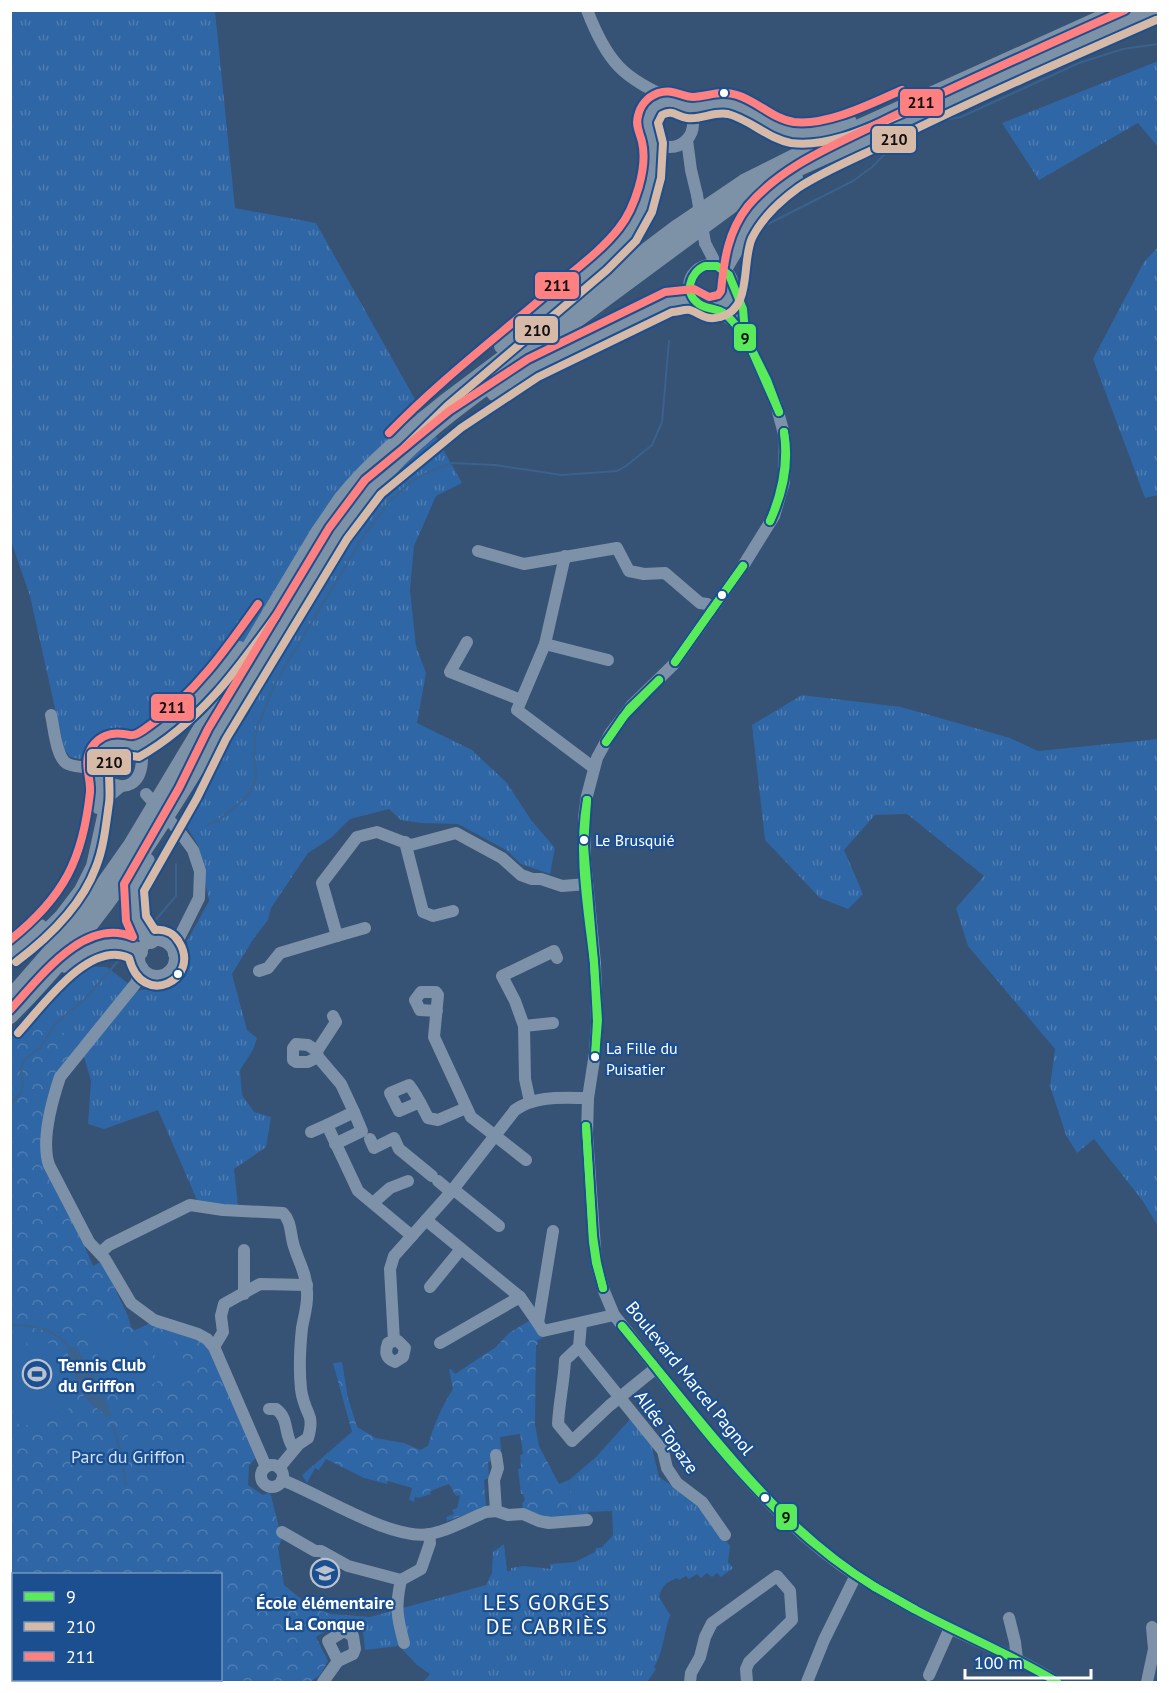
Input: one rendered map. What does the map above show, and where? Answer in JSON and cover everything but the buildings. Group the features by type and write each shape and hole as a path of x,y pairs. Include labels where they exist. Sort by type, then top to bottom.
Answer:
{"highway":[{"path":"386,452 445,402 679,226 744,182 804,152 1119,10"},
{"path":"10,1016 97,916 138,860 338,533 373,487 401,457 440,423 509,370 736,202 788,172 1152,10"},
{"path":"683,105 724,103 741,107 790,132 811,132 870,114 1006,60"},
{"path":"721,268 762,206 785,184 952,99"},
{"path":"135,747 172,722 198,698 231,661 343,498 386,452 440,397 558,299 621,242 632,229 644,204 654,140"},
{"path":"373,487 455,419 533,368 669,302 693,299"},
{"path":"10,998 79,919 131,845 299,565"},
{"path":"149,950 136,919 133,889 188,793 217,734"},
{"path":"10,954 26,943 40,927"},
{"path":"10,1026 73,959 87,950 102,944 115,943 149,950"}],"street":[{"path":"587,10 604,50 626,73 644,87 683,105 694,121 692,134 682,144 672,147 662,146 654,140 648,128 649,99 644,87"},
{"path":"649,114 661,102 683,105"},
{"path":"687,140 705,245 699,269 691,280 690,293 693,299 703,307 716,308 723,305 732,295 732,280 705,245"},
{"path":"672,147 691,170"},
{"path":"699,269 705,266 721,268"},
{"name":"Boulevard Marcel Pagnol","path":"732,295 751,348 781,415 785,438 784,482 774,516 767,529 710,613 673,665 624,714 610,734 594,768 587,796 584,817 586,884 595,963 597,1023 588,1098 587,1135 596,1262 614,1315 741,1471 786,1519 856,1575 904,1604 1017,1659 1051,1681"},
{"name":"Boulevard Marcel Pagnol","path":"716,308 735,323 751,348"},
{"path":"478,551 524,564 617,548 629,571 664,573 700,603 707,604 710,613"},
{"path":"565,556 545,644 517,710 594,768"},
{"path":"467,642 450,672 521,700"},
{"path":"545,644 608,660"},
{"path":"51,715 58,750 63,759 68,764 99,772 109,784 120,787"},
{"path":"10,949 40,927 75,886 86,865 96,822 98,757 105,748 114,743 124,743 135,747 142,755 140,773 135,781 120,787 106,798 92,866 80,890 46,931 10,960"},
{"path":"135,781 193,850 200,871 199,898 174,954"},
{"path":"337,936 322,883 357,837 377,832 411,845 456,833 502,858 521,875 562,886 586,884"},
{"path":"405,842 423,912 433,916 453,910"},
{"path":"185,925 149,950 136,983 60,1077 54,1095 45,1154 89,1242 105,1259 131,1303 154,1320 198,1334 214,1347 276,1472 302,1487 359,1517 415,1534 429,1534 486,1512 496,1511 508,1515 523,1514 549,1523 587,1520"},
{"path":"259,971 268,968 280,953 365,928"},
{"path":"169,945 175,960 170,969 161,975 150,974 149,950 169,945"},
{"path":"530,1102 525,1079 524,1026 515,1001 502,976 554,951 557,958"},
{"path":"136,983 156,975"},
{"path":"437,1011 434,1037 471,1117 526,1160"},
{"path":"333,1016 336,1022 318,1054 341,1084 374,1148 394,1138 399,1149 435,1179 499,1226"},
{"path":"524,1026 553,1023"},
{"path":"394,1341 390,1280 391,1263 394,1256 452,1190 516,1110 536,1100 588,1098"},
{"path":"420,1101 428,1118 438,1120 466,1108"},
{"path":"311,1132 354,1112"},
{"path":"327,1125 358,1191 412,1236"},
{"path":"335,1144 367,1134"},
{"path":"373,1203 390,1188 408,1181"},
{"path":"100,1253 109,1245 190,1205 223,1210 282,1213 289,1220 293,1243 307,1285 307,1310 302,1331 300,1388 305,1410 310,1416 310,1429 309,1438 294,1449 276,1472"},
{"path":"426,1220 520,1297 541,1327"},
{"path":"541,1327 553,1231"},
{"path":"430,1287 461,1249"},
{"path":"244,1250 244,1294"},
{"path":"214,1347 223,1332 221,1316 224,1304 260,1284 307,1285"},
{"path":"440,1343 520,1297"},
{"path":"541,1327 581,1323 614,1315"},
{"path":"581,1323 579,1347 565,1360 564,1380 559,1396 558,1424 572,1441 656,1368"},
{"name":"Allée Topaze","path":"579,1347 663,1451 667,1468 678,1484 702,1502 725,1535"},
{"path":"268,1409 276,1409 283,1416 286,1435 294,1449"},
{"path":"496,1455 498,1468 494,1480 496,1511"},
{"path":"282,1532 348,1566 402,1580 421,1569 430,1543 429,1534"},
{"path":"807,1683 824,1640 856,1575"},
{"path":"690,1683 691,1673 700,1657 705,1637 712,1623 777,1576 790,1591 792,1620 749,1662 746,1669 747,1683"},
{"path":"402,1580 396,1603 404,1643"},
{"path":"1009,1618 1016,1642 1017,1659"},
{"path":"1147,1683 1154,1649 1152,1627"},
{"path":"929,1675 950,1628"},
{"path":"323,1683 338,1661"}],"green space":[{"path":"10,11 215,11 235,208 316,223 462,483 436,496 414,546 410,590 416,646 426,673 417,723 472,750 507,783 531,820 555,848 550,874 521,864 506,850 458,824 401,820 389,809 350,819 331,838 308,853 271,908 268,920 232,974 247,1030 257,1038 253,1050 240,1070 242,1095 254,1112 271,1117 266,1147 234,1169 238,1206 197,1200 158,1110 104,1129 88,1124 91,1081 80,1043 34,1017 80,966 107,967 138,991 172,982 189,957 187,941 209,901 198,845 182,819 251,710 195,679 154,722 131,730 106,732 80,759 70,757 64,749 30,596 11,541"},
{"path":"1158,61 1158,147 1138,123 1039,180 1002,123"},
{"path":"1158,247 1158,495 1145,498 1093,359 1144,262"},
{"path":"802,695 901,707 1010,738 1038,751 1158,739 1158,1226 1142,1200 1094,1139 1077,1153 1066,1135 1050,1086 1055,1049 968,946 956,908 984,876 907,814 875,815 844,850 863,894 848,909 820,898 765,840 752,725"},
{"name":"Parc du Griffon","path":"34,1017 80,1042 55,1077 41,1153 86,1244 85,1247 93,1266 102,1261 131,1327 135,1330 150,1323 196,1338 212,1348 257,1457 249,1465 248,1485 263,1495 270,1492 282,1539 278,1548 284,1585 312,1608 344,1620 316,1637 328,1661 320,1675 310,1682 28,1682 222,1681 222,1573 12,1573 11,1618 10,1038"},
{"path":"100,1308 122,1348 142,1338 164,1378 122,1400 79,1319"},
{"path":"532,1319 538,1324 542,1339 537,1340 536,1345 535,1424 539,1446 559,1484 569,1480 571,1519 547,1519 523,1510 522,1503 525,1500 521,1494 518,1469 521,1468 520,1455 523,1454 520,1434 500,1437 501,1451 491,1453 492,1461 488,1462 489,1478 484,1480 486,1507 447,1521 446,1517 454,1514 452,1510 457,1508 460,1495 456,1496 449,1484 430,1491 431,1494 415,1497 414,1502 409,1500 412,1488 388,1481 387,1484 364,1478 326,1459 319,1470 315,1468 307,1483 302,1475 352,1432 333,1363 342,1362 348,1398 357,1427 376,1438 404,1443 420,1450 428,1446 438,1416 453,1389 449,1369 455,1374 496,1347 509,1333"},
{"name":"Tennis Club du Griffon","path":"25,1333 27,1348 51,1343 55,1365 61,1364 69,1412 43,1415 44,1422 19,1426 11,1383 11,1335"},
{"name":"Tennis Club du Griffon","path":"172,1337 194,1378 172,1389 151,1348"},
{"path":"631,1418 650,1440 659,1477 694,1500 730,1546 728,1562 733,1568 721,1577 717,1573 712,1577 707,1573 701,1578 697,1574 689,1579 686,1576 679,1580 677,1578 663,1587 659,1597 670,1615 654,1667 656,1669 647,1682 423,1682 430,1674 417,1665 399,1646 365,1650 363,1632 331,1614 370,1617 486,1585 492,1573 493,1552 504,1544 507,1571 524,1566 551,1569 550,1564 575,1562 595,1552 596,1548 602,1547 613,1535 612,1511 588,1512 589,1518 571,1519 569,1480 596,1457"},
{"path":"149,1426 152,1444 174,1440 181,1483 159,1487 156,1469 133,1472 127,1429"},
{"path":"99,1441 106,1483 84,1487 77,1445"}],"shaded area":[{"path":"75,1346 95,1377 112,1416 106,1416 87,1400 80,1389 67,1350"}],"waterway":[{"path":"766,225 853,181 872,167 899,140 939,121 961,117 1079,63 1123,49 1158,44"},
{"path":"208,825 219,820 252,790 256,777 254,754 256,731 274,685 363,537 391,500 412,481 453,463 495,465 562,475 617,471 626,466 652,445 662,422 669,341"},
{"path":"153,923 176,896 176,864"},
{"path":"10,1104 21,1093 23,1082 21,1069 24,1060 41,1047 55,1024 86,998 118,961"},
{"path":"10,1325 37,1327 53,1333 72,1351"},
{"path":"113,1426 122,1457 126,1485"}],"transit line":[{"name":"211","path":"10,1010 49,968 80,943 97,935 115,933 133,937 126,921 124,884 179,788 208,729 329,528 365,480 449,411 528,359 665,292 694,289 709,297 718,295 721,291 728,246 741,216 761,192 808,159 908,109 1125,10"},
{"name":"210","path":"18,1033 67,979 98,958 114,955 129,958 136,974 146,983 157,986 177,977 183,967 184,955 175,936 169,932 155,930 146,916 144,891 197,798 226,739 347,539 381,494 461,428 538,377 672,312 690,310 711,318 730,312 742,295 749,248 756,231 778,204 808,182 957,109 1156,20"},
{"name":"211","path":"389,433 450,376 597,251 619,228 635,199 642,175 643,152 637,120 642,105 647,99 664,92 689,97 731,94 744,98 786,120 807,122 821,121 850,112 902,90"},
{"name":"210","path":"405,447 447,406 607,270 636,241 652,212 661,178 663,143 658,123 662,115 672,113 692,118 728,114 783,141 806,144 837,139 910,110"},
{"name":"9","path":"705,266 717,266 729,275 743,309 745,333 749,344 725,314 702,306 691,295 692,278 705,266"},
{"name":"9","path":"749,344 767,380 779,412"},
{"name":"9","path":"749,344 779,412"},
{"name":"9","path":"770,521 783,478 784,432"},
{"name":"9","path":"770,521 779,500 786,466 784,432"},
{"name":"9","path":"711,611 743,566"},
{"name":"9","path":"711,611 743,566"},
{"name":"211","path":"10,940 29,924 57,892 76,857 87,816 90,792 88,758 92,747 98,740 110,734 137,734 165,714 209,670 258,604"},
{"name":"9","path":"675,662 711,611"},
{"name":"9","path":"675,662 711,611"},
{"name":"210","path":"16,962 63,920 90,881 99,859 104,835 109,798 110,758 119,754 139,757 180,729 231,676 276,616"},
{"name":"9","path":"606,742 629,709 659,680"},
{"name":"9","path":"606,742 623,717 659,680"},
{"name":"9","path":"587,800 584,846 594,963"},
{"name":"9","path":"587,800 583,861 594,963"},
{"name":"9","path":"594,963 598,1020 595,1057"},
{"name":"9","path":"594,963 597,1021 595,1057"},
{"name":"9","path":"586,1126 593,1236 603,1288"},
{"name":"9","path":"586,1126 593,1242 603,1288"},
{"name":"9","path":"622,1326 653,1364"},
{"name":"9","path":"622,1326 653,1364"},
{"name":"9","path":"653,1364 729,1455 782,1513 842,1565 875,1587"},
{"name":"9","path":"653,1364 727,1457 781,1514 810,1541 875,1587"},
{"name":"9","path":"875,1587 914,1609"},
{"name":"9","path":"875,1587 914,1609"},
{"name":"9","path":"914,1609 950,1627 1022,1662 1057,1682 1040,1672 1022,1662 914,1609"}],"place":[{"name":"Le Brusquié","path":"584,840"},
{"name":"La Fille du Puisatier","path":"595,1057"},
{"name":"Tennis Club du Griffon","path":"37,1374"},
{"name":"École élémentaire La Conque","path":"325,1573"}],"district":[{"name":"LES GORGES DE CABRIÈS","path":"547,1614"}]}
